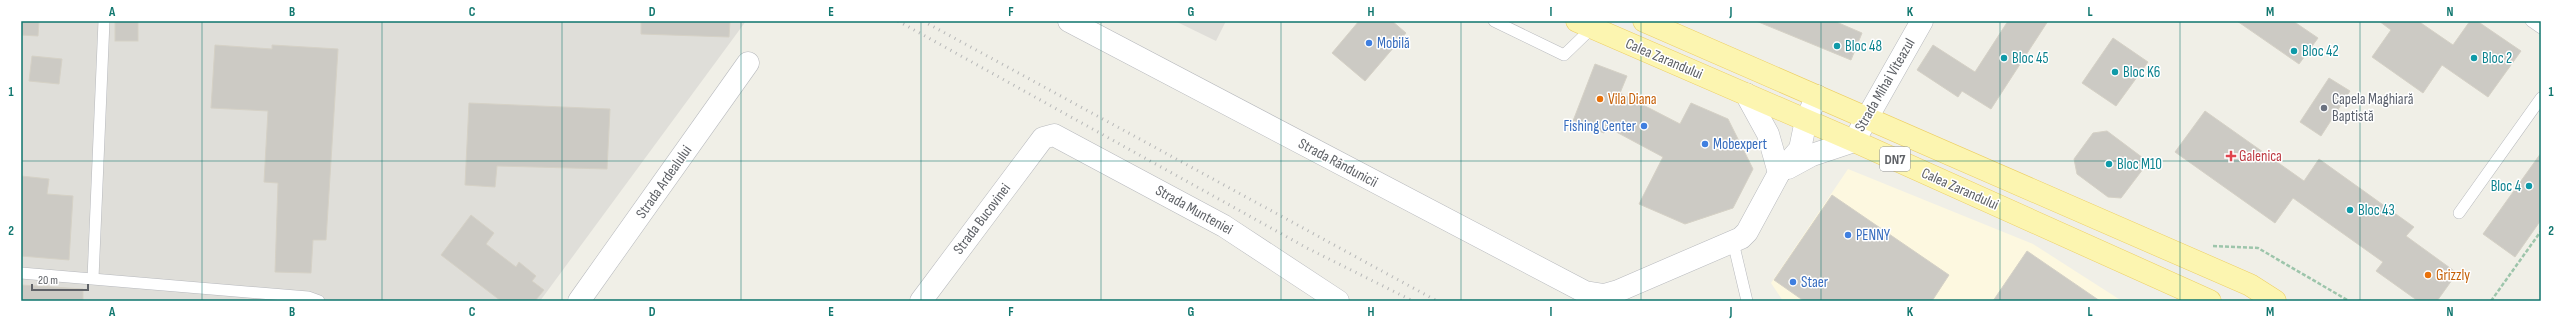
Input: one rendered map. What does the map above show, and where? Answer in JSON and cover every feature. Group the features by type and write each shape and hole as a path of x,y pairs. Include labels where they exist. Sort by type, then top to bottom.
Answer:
{"main road":[{"name":"Calea Zarandului","path":"1644,21 2250,285 2275,301"},
{"name":"Calea Zarandului","path":"1585,24 1854,141 2201,299"}],"street":[{"name":"Strada Rândunicii","path":"1069,21 1585,292 1598,295 1610,294 1733,242"},
{"name":"Strada Mihai Viteazul","path":"1779,173 1812,155 1854,141 1922,21"},
{"name":"Strada Ardealului","path":"579,301 748,63"},
{"path":"1746,94 1768,134 1779,173"},
{"path":"1733,242 1747,232 1779,173 1784,142 1806,120 1817,96"},
{"name":"Strada Munteniei","path":"1043,138 1054,135 1224,226 1335,300"},
{"name":"Strada Bucovinei","path":"921,301 1043,138"}],"lane":[{"path":"93,278 104,21"},
{"path":"1494,21 1564,55 1585,24"},
{"path":"2531,21 2541,28"},
{"path":"2459,213 2541,98"},
{"path":"1733,242 1747,301"},
{"path":"21,273 93,278 245,296 308,297 319,301"}],"path":[{"path":"2491,301 2541,232"},
{"path":"2205,245 2258,248 2348,301"}],"shaded area":[{"path":"21,21 746,21 540,301 21,301"},
{"path":"1175,21 1226,21 1216,41"},
{"path":"1848,169 2033,244 2122,301 1783,301 1771,283"}],"building":[{"path":"21,21 39,21 38,36 21,35"},
{"path":"115,21 138,21 138,41 115,41"},
{"path":"641,21 730,21 729,37 641,34"},
{"name":"Mobilă","path":"1359,21 1392,21 1406,33 1365,81 1332,53"},
{"name":"Bloc 48","path":"1756,21 1834,21 1862,33 1851,60"},
{"name":"Bloc 45","path":"2008,21 2048,21 1991,109 1962,91 1958,97 1917,70 1933,45 1975,72"},
{"name":"Bloc 42","path":"2237,21 2293,21 2318,38 2299,64"},
{"name":"Bloc 2","path":"2379,21 2418,21 2453,45 2470,21 2477,21 2521,51 2488,97 2442,65 2423,93 2372,57 2391,30"},
{"name":"Bloc K6","path":"2113,38 2148,62 2116,106 2082,83"},
{"path":"215,45 272,49 272,45 338,49 326,240 313,240 311,273 275,272 278,183 264,182 268,111 211,108"},
{"path":"32,56 62,59 59,84 29,81"},
{"name":"Mobexpert","path":"1595,64 1627,76 1620,93 1680,124 1691,103 1728,119 1753,169 1733,208 1685,224 1639,204 1663,157 1607,127 1604,133 1573,121"},
{"name":"Capela Maghiară Baptistă","path":"2329,78 2350,91 2321,136 2300,122"},
{"path":"469,103 610,109 607,169 497,166 495,187 465,185"},
{"name":"Bloc 43","path":"2205,111 2304,181 2319,159 2414,227 2406,236 2457,273 2437,301 2418,301 2376,271 2383,262 2293,198 2275,223 2175,152"},
{"name":"Bloc M10","path":"2107,131 2143,158 2143,169 2121,198 2108,197 2077,174 2074,159 2093,133"},
{"name":"Bloc 4","path":"2541,153 2541,220 2515,257 2483,234"},
{"path":"21,176 49,179 47,194 73,196 69,260 21,256"},
{"name":"PENNY","path":"1832,195 1949,275 1932,301 1804,301 1774,280"},
{"path":"471,215 494,233 486,244 516,267 519,262 536,276 532,281 544,290 535,301 501,301 441,255"},
{"path":"2027,251 2100,301 1993,301"},
{"path":"21,285 83,289 83,301 21,301"}],"railway":[{"path":"898,21 1307,248 1413,301"},
{"path":"923,21 1437,301"}],"place":[{"name":"Mobilă","path":"1369,43"},
{"name":"Bloc 48","path":"1837,46"},
{"name":"Bloc 42","path":"2294,51"},
{"name":"Bloc 45","path":"2004,58"},
{"name":"Bloc 2","path":"2474,58"},
{"name":"Bloc K6","path":"2115,72"},
{"name":"Vila Diana","path":"1600,99"},
{"name":"Capela Maghiară Baptistă","path":"2324,108"},
{"name":"Fishing Center","path":"1644,126"},
{"name":"Mobexpert","path":"1705,144"},
{"name":"Galenica","path":"2231,156"},
{"name":"Bloc M10","path":"2109,164"},
{"name":"Bloc 4","path":"2529,186"},
{"name":"Bloc 43","path":"2350,210"},
{"name":"PENNY","path":"1848,235"},
{"name":"Grizzly","path":"2428,275"},
{"name":"Staer","path":"1793,282"}]}
